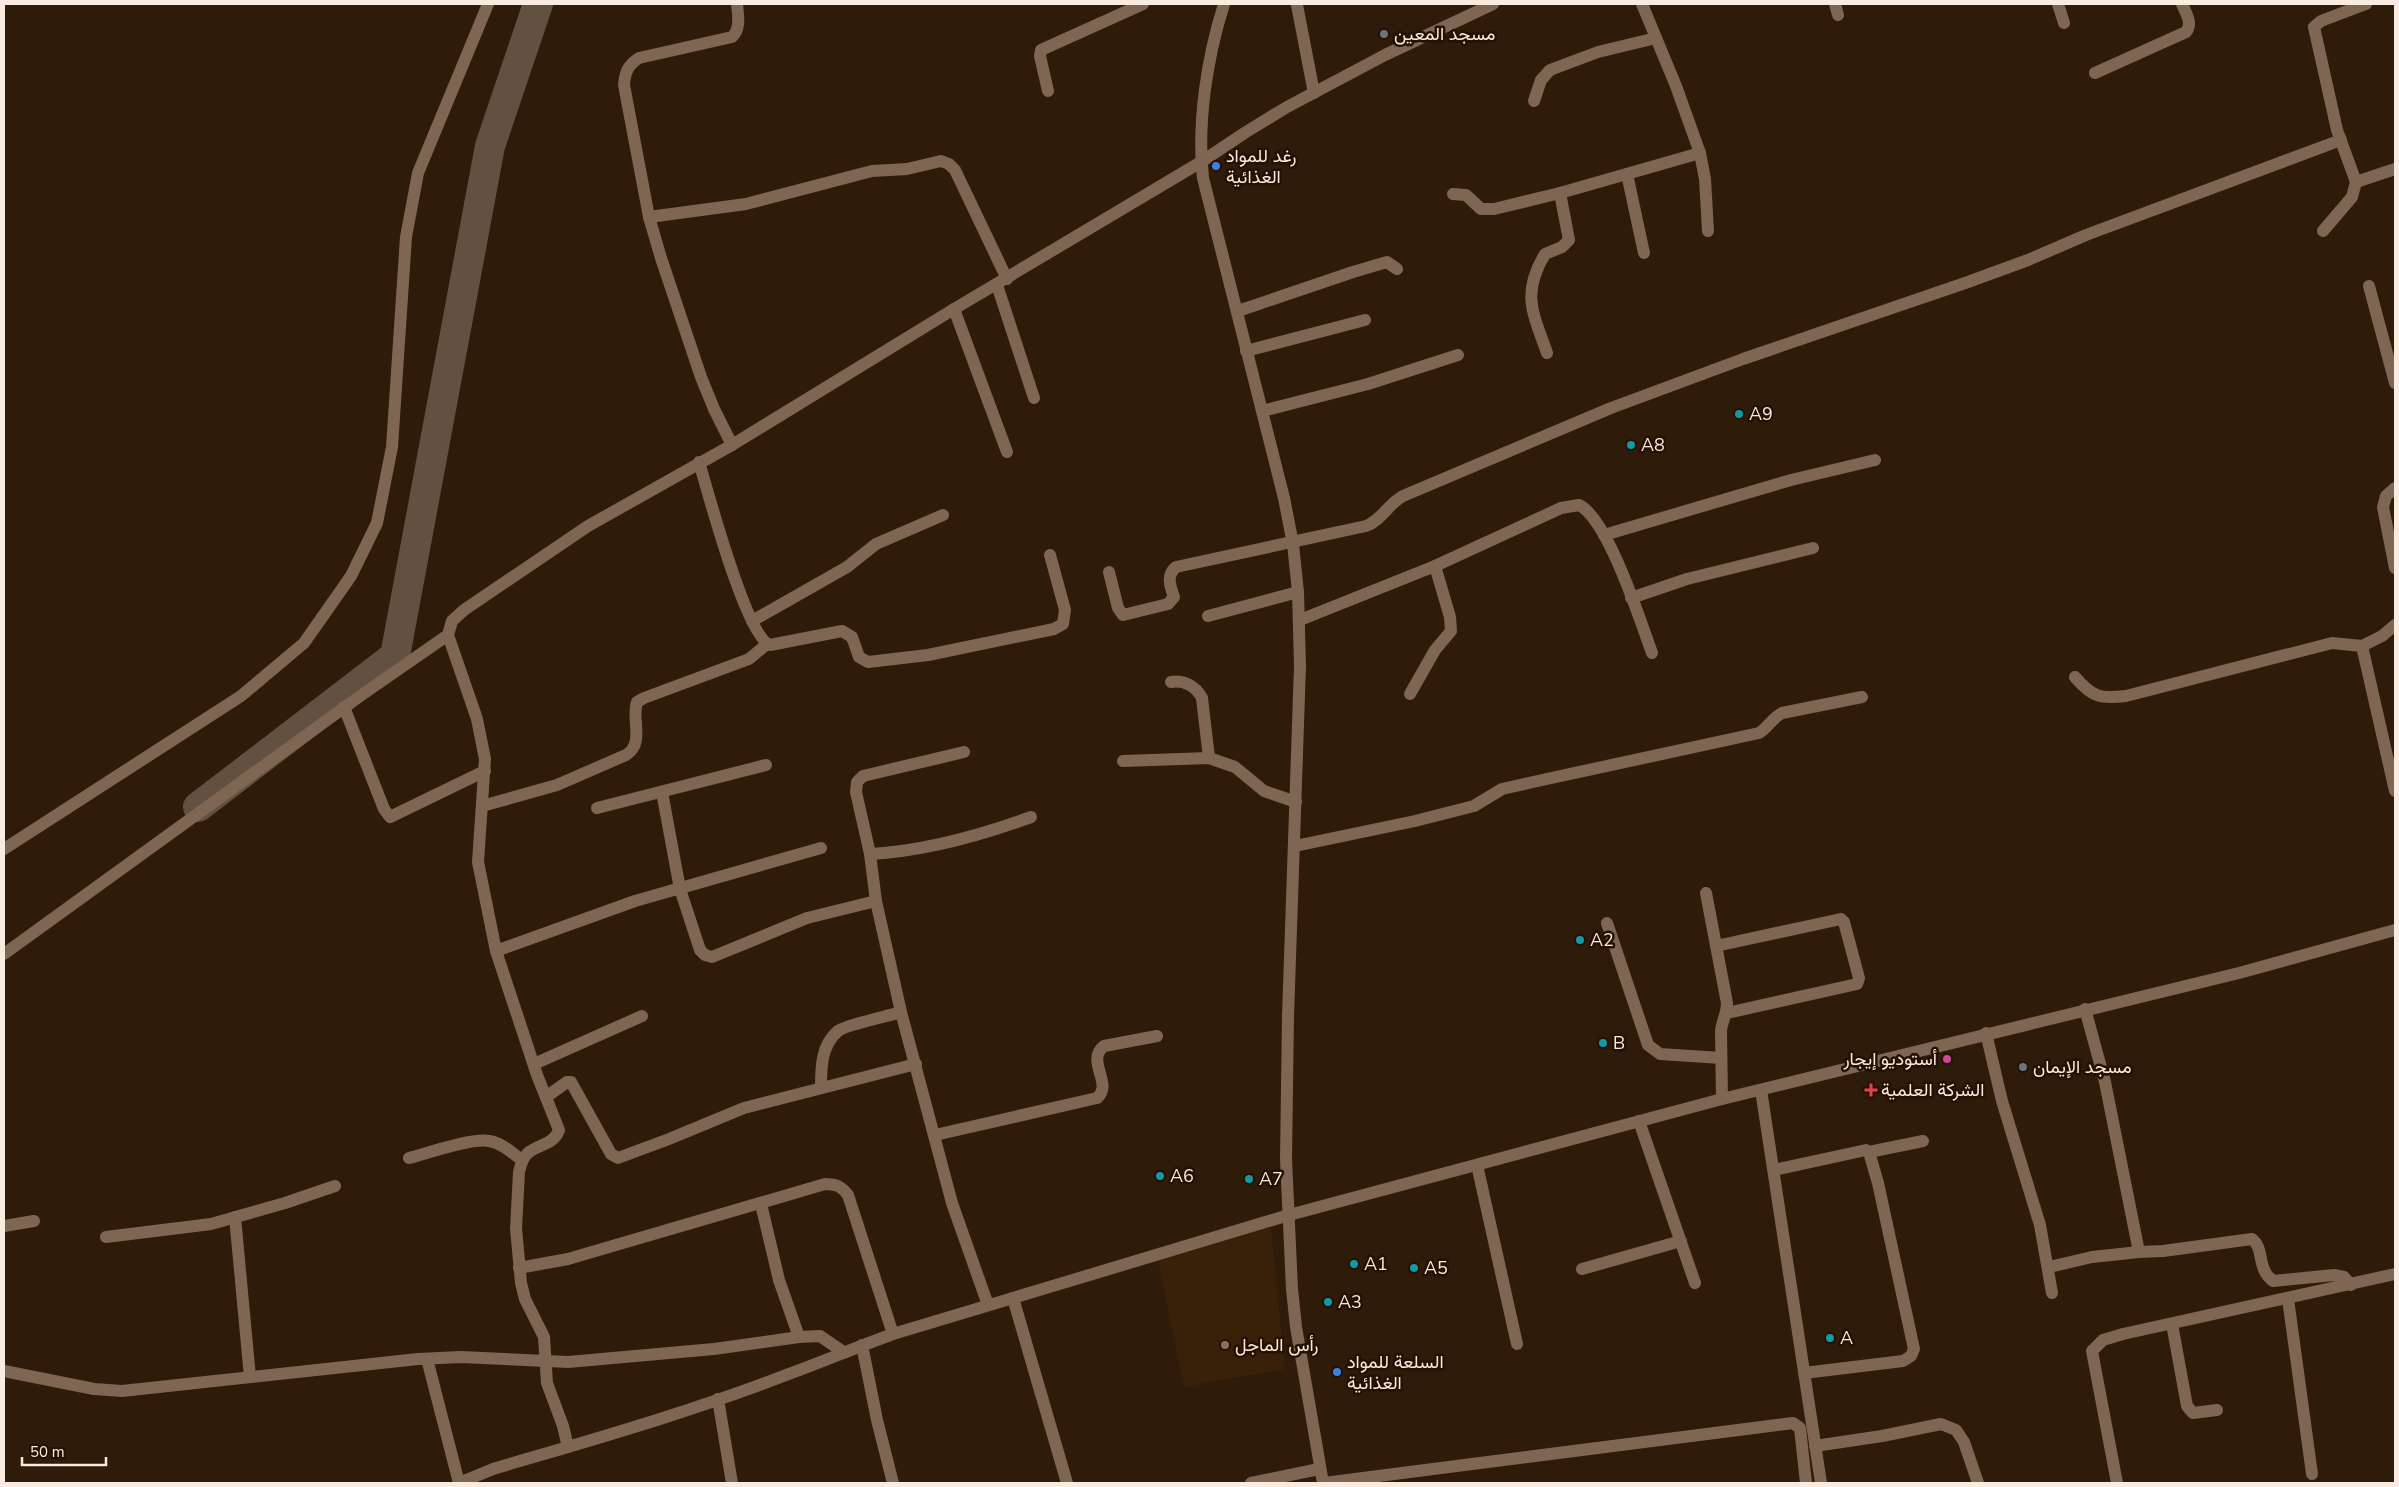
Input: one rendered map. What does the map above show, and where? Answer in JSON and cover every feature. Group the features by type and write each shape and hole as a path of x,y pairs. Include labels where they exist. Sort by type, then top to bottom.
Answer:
{"street":[{"path":"4,849 241,696 304,643 351,576 377,523 392,447 406,236 418,173 488,4"},
{"path":"732,445 701,378 649,217 624,85 625,74 632,62 639,58 732,37 736,34 738,26 737,4"},
{"path":"1048,91 1040,56 1041,50 1144,4"},
{"path":"1224,4 1216,30 1208,78 1201,162 1214,224 1238,311 1246,351 1284,498 1293,544 1300,620 1287,1082 1289,1215 1296,1327 1319,1469 1324,1483 1793,1423 1800,1428 1806,1483"},
{"path":"568,1447 564,1426 547,1383 544,1337 525,1299 519,1268 516,1228 519,1172 522,1160 528,1153 547,1144 557,1134 558,1125 534,1064 496,951 478,862 485,771 477,719 448,635 452,621 478,601 588,526 732,445 954,309 1201,162 1246,132 1384,55 1494,4"},
{"path":"1642,4 1700,153 1704,169 1708,231"},
{"path":"2058,4 2064,23"},
{"path":"2096,73 2186,32 2190,27 2182,4"},
{"path":"2323,231 2352,197 2356,182 2337,130 2314,27 2321,21 2366,4"},
{"path":"1297,5 1314,93"},
{"path":"1534,101 1540,80 1550,70 1598,52 1656,38"},
{"path":"1109,572 1120,613 1126,614 1172,602 1174,597 1169,576 1176,567 1293,544 1373,524 1392,502 1403,496 1611,408 1743,359 2028,260 2086,235 2341,140"},
{"path":"1453,194 1466,195 1482,209 1486,210 1560,193 1700,153"},
{"path":"649,217 746,204 872,172 907,169 941,161 949,164 955,170 1002,282 1034,398"},
{"path":"2356,182 2395,169"},
{"path":"1627,174 1644,253"},
{"path":"1547,353 1531,308 1530,294 1535,274 1545,254 1562,247 1569,240 1560,193"},
{"path":"1238,311 1378,265 1390,263 1397,269"},
{"path":"2369,286 2395,383"},
{"path":"954,309 1006,452"},
{"path":"1246,351 1365,320"},
{"path":"1262,411 1368,384 1458,355"},
{"path":"1604,535 1791,480 1875,460"},
{"path":"699,462 738,590 758,635 767,644 775,646 842,631 852,637 859,657 868,662 928,655 1054,629 1062,624 1065,610 1050,555"},
{"path":"2395,488 2386,496 2383,507 2395,568"},
{"path":"1300,620 1435,566 1570,505 1579,505 1586,508 1604,535 1652,653"},
{"path":"752,621 847,567 876,544 943,515"},
{"path":"1631,598 1687,579 1813,548"},
{"path":"1410,694 1435,650 1451,631 1450,617 1435,566"},
{"path":"1208,616 1298,592"},
{"path":"2075,676 2087,690 2097,696 2111,698 2126,696 2332,643 2362,646 2382,636 2395,625"},
{"path":"4,954 344,707 448,635"},
{"path":"482,806 557,784 632,752 636,744 637,702 749,659 767,644"},
{"path":"2362,646 2395,792"},
{"path":"1171,682 1177,681 1189,685 1199,692 1202,698 1209,758"},
{"path":"1295,846 1415,822 1474,806 1502,790 1533,782 1759,733 1765,730 1776,716 1782,713 1862,697"},
{"path":"344,707 384,809 390,817 485,771"},
{"path":"964,752 863,776 857,782 856,792 870,854 876,900 901,1012 952,1203 988,1305"},
{"path":"1123,761 1209,758 1235,768 1251,783 1264,791 1296,802"},
{"path":"597,808 766,765"},
{"path":"662,792 680,888 700,950 705,955 712,957 806,918 876,900"},
{"path":"870,854 906,852 929,847 1000,828 1031,817"},
{"path":"496,951 634,901 821,848"},
{"path":"1706,893 1727,1013 1722,1022 1722,1099"},
{"path":"1716,946 1841,918 1844,922 1859,978 1857,984 1727,1013"},
{"path":"1607,923 1648,1045 1660,1054 1721,1058"},
{"path":"427,1359 459,1483 493,1469 718,1399 787,1375 842,1351 893,1334 1289,1215 1722,1099 2249,970 2395,930"},
{"path":"2086,1009 2106,1082 2139,1252"},
{"path":"821,1088 821,1066 826,1047 838,1030 901,1012"},
{"path":"534,1064 642,1016"},
{"path":"1986,1033 2002,1101 2040,1225 2049,1267 2052,1293"},
{"path":"935,1135 1097,1098 1102,1094 1103,1088 1096,1054 1099,1050 1104,1046 1157,1036"},
{"path":"546,1096 567,1082 571,1082 611,1154 618,1158 670,1139 744,1108 916,1064"},
{"path":"1761,1090 1821,1482"},
{"path":"1639,1122 1695,1283"},
{"path":"409,1158 478,1140 489,1141 506,1147 522,1160"},
{"path":"1774,1170 1866,1150 1869,1152 1923,1141"},
{"path":"1804,1373 1903,1361 1908,1359 1913,1353 1878,1183 1869,1152"},
{"path":"1477,1165 1517,1344"},
{"path":"519,1268 568,1259 648,1234 761,1204 826,1184 842,1188 850,1202 893,1334"},
{"path":"106,1237 210,1224 336,1186"},
{"path":"761,1204 779,1280 799,1337"},
{"path":"235,1217 250,1377"},
{"path":"4,1226 34,1221"},
{"path":"2049,1267 2092,1257 2163,1251 2252,1239 2257,1242 2262,1269 2273,1281 2334,1276 2344,1277 2351,1285"},
{"path":"1582,1268 1681,1241"},
{"path":"2117,1483 2092,1351 2103,1340 2395,1274"},
{"path":"1013,1298 1067,1483"},
{"path":"2288,1299 2312,1474"},
{"path":"2172,1324 2187,1406 2193,1413 2217,1410"},
{"path":"4,1371 94,1389 122,1392 427,1359 505,1358 546,1362 577,1361 714,1349 799,1337 820,1336 842,1351"},
{"path":"862,1345 876,1420 893,1483"},
{"path":"718,1399 732,1483"},
{"path":"1815,1446 1882,1436 1941,1424 1956,1430 1964,1442 1978,1483"},
{"path":"1251,1483 1319,1469"}],"shaded area":[{"path":"1271,1227 1285,1369 1184,1387 1158,1261"}],"taxiway":[{"path":"198,807 395,656 490,146 538,4"}],"place":[{"name":"مسجد المعين","path":"1384,34"},
{"name":"رغد للمواد الغذائية","path":"1216,166"},
{"name":"A9","path":"1739,414"},
{"name":"A8","path":"1631,445"},
{"name":"A2","path":"1580,940"},
{"name":"B","path":"1603,1043"},
{"name":"أستوديو إيجار","path":"1947,1059"},
{"name":"مسجد الإيمان","path":"2023,1067"},
{"name":"الشركة العلمية","path":"1871,1090"},
{"name":"A6","path":"1160,1176"},
{"name":"A7","path":"1249,1179"},
{"name":"A1","path":"1354,1264"},
{"name":"A5","path":"1414,1268"},
{"name":"A3","path":"1328,1302"},
{"name":"A","path":"1830,1338"},
{"name":"رأس الماجل","path":"1225,1345"},
{"name":"السلعة للمواد الغذائية","path":"1337,1372"}]}
